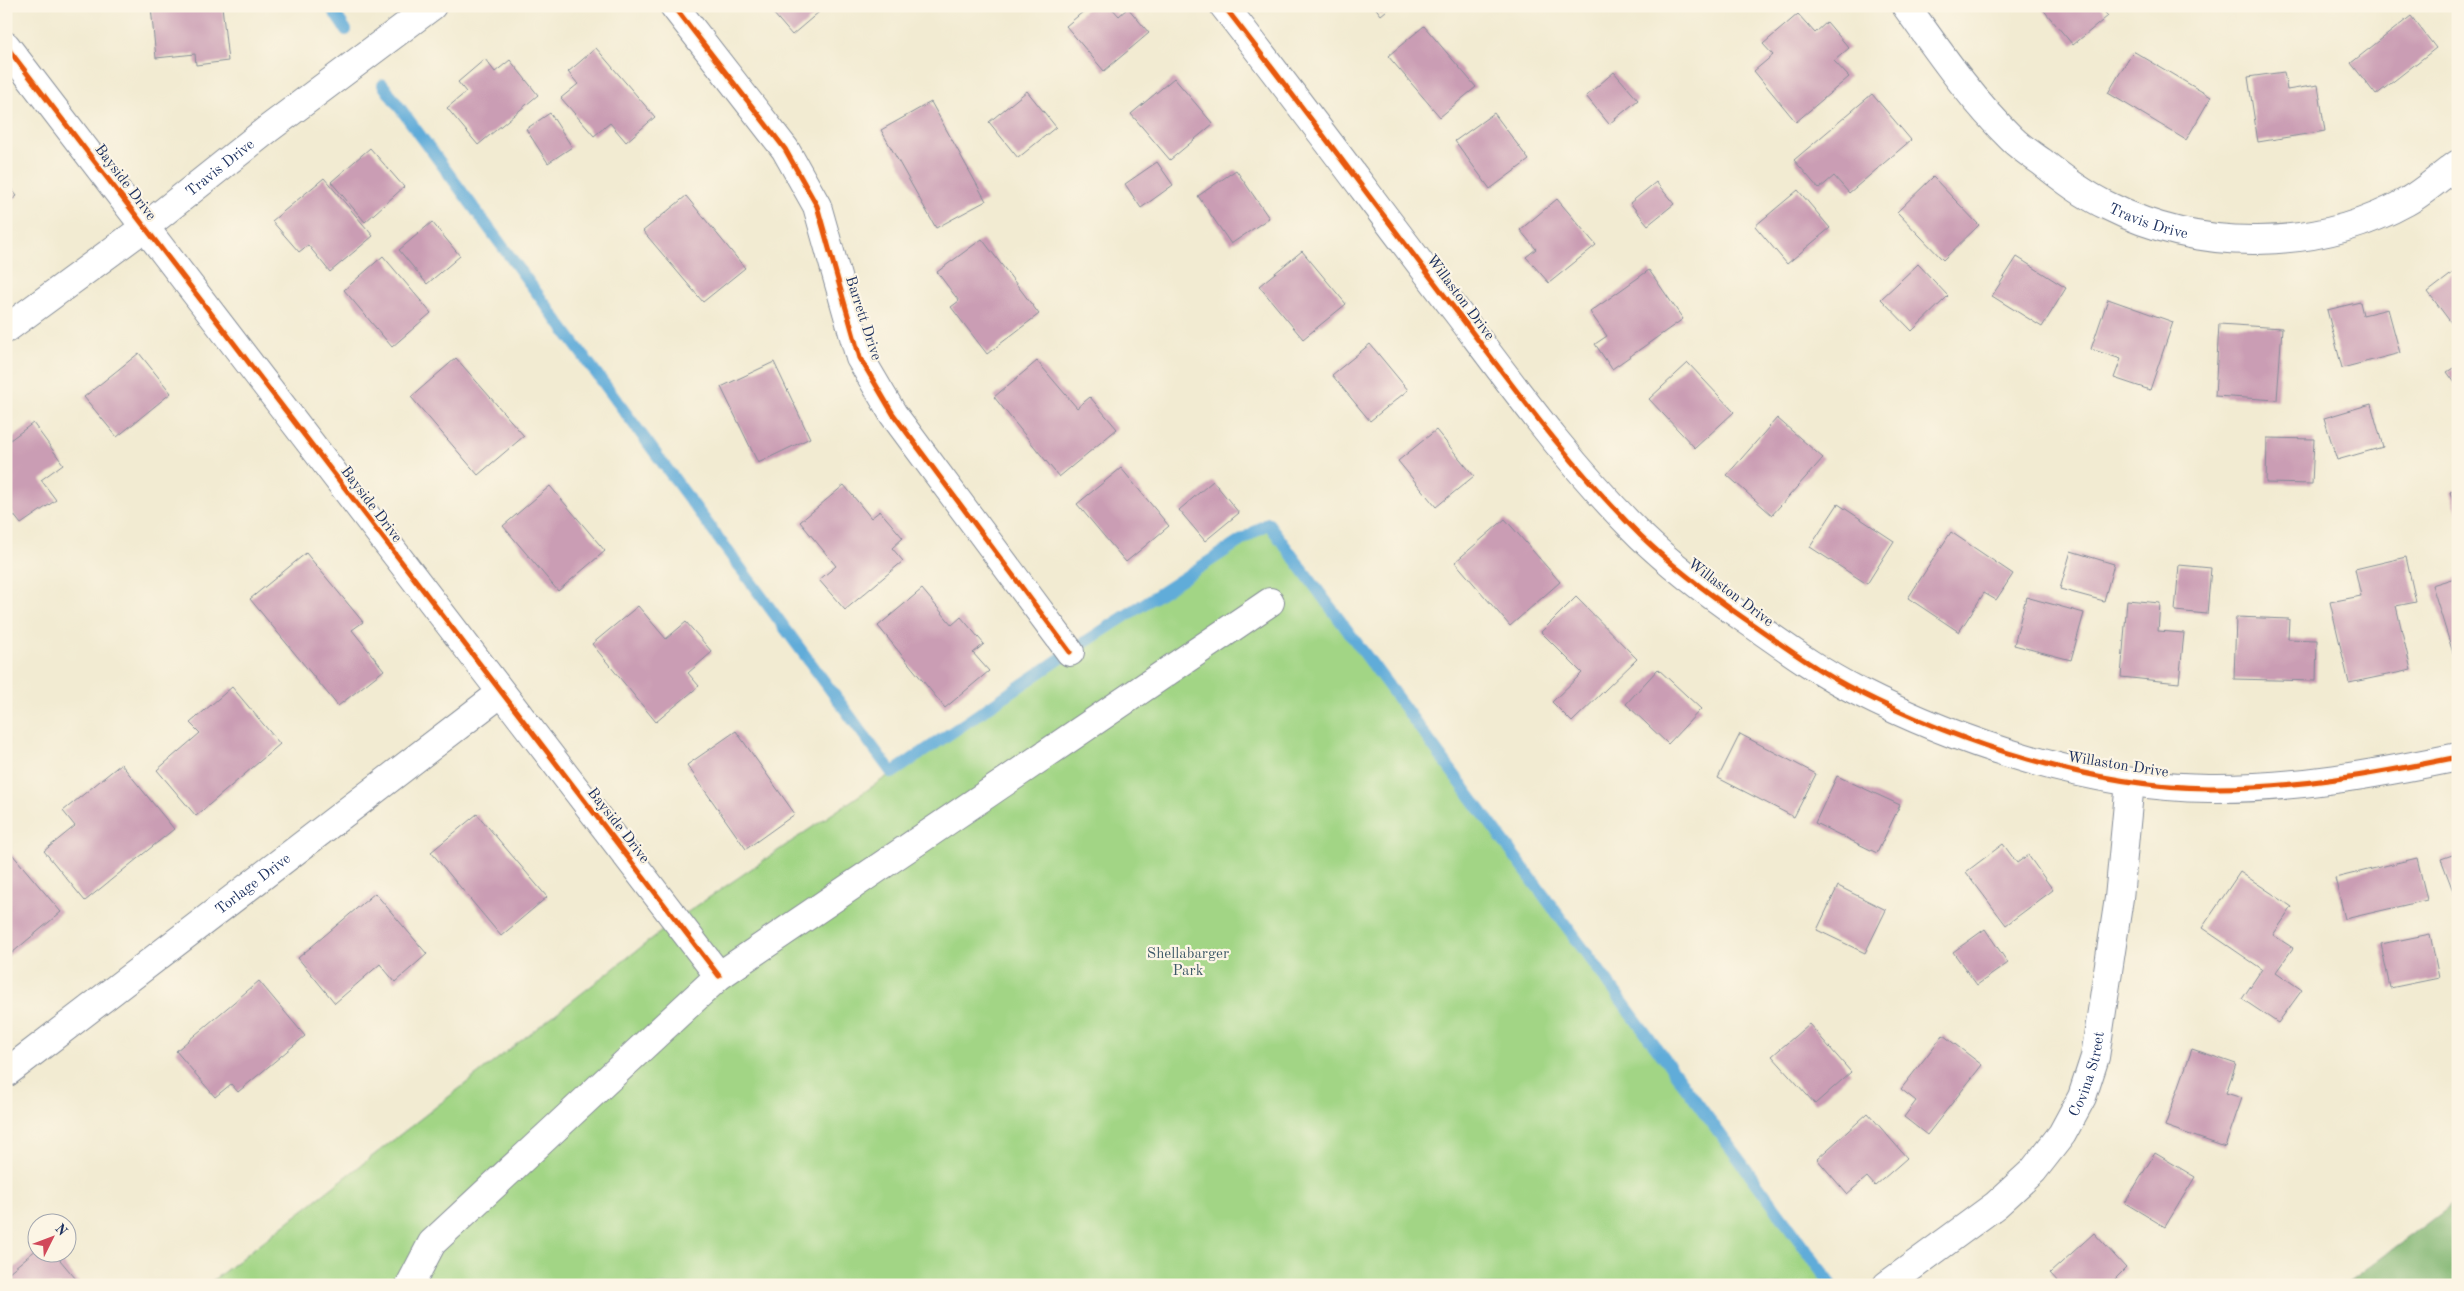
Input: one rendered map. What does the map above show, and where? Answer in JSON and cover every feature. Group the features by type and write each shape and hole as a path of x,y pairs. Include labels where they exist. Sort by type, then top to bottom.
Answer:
{"street":[{"name":"Travis Drive","path":"6,329 144,227 432,6"},
{"name":"Barrett Drive","path":"674,6 785,149 817,206 860,358 893,414 1070,652"},
{"name":"Willaston Drive","path":"1224,6 1559,446 1642,536 1710,595 1789,650 1855,690 1945,730 2037,761 2080,773 2130,782 2207,788 2284,786 2368,776 2458,757"},
{"name":"Travis Drive","path":"1906,6 1974,99 2013,140 2064,180 2108,206 2155,226 2205,237 2256,241 2313,236 2361,222 2407,202 2458,164"},
{"name":"Bayside Drive","path":"6,46 500,693 719,976"},
{"path":"410,1285 432,1244 719,976 1270,602"},
{"name":"Torlage Drive","path":"6,1073 500,693"},
{"name":"Covina Street","path":"1886,1285 1996,1205 2033,1171 2062,1134 2082,1097 2095,1057 2118,898 2130,782"}],"green space":[{"name":"Shellabarger Park","path":"1268,523 1622,1010 1829,1285 207,1285 676,920 1070,652"},
{"path":"2458,1200 2458,1285 2345,1285"}],"building":[{"path":"222,6 228,61 196,65 195,54 156,58 151,7"},
{"path":"767,6 826,6 792,35"},
{"path":"1090,6 1110,6 1119,16 1128,8 1149,33 1104,71 1066,26"},
{"path":"1374,6 1392,6 1381,15"},
{"path":"2040,6 2099,6 2108,16 2073,45"},
{"path":"1798,14 1815,33 1827,22 1849,48 1834,61 1849,77 1796,122 1754,71 1773,55 1763,44"},
{"path":"2411,16 2436,48 2376,95 2351,63"},
{"path":"1424,26 1476,87 1440,117 1388,56"},
{"path":"596,48 655,117 626,142 610,123 594,136 561,98 578,84 568,72"},
{"path":"2133,51 2211,97 2186,140 2108,93"},
{"path":"485,59 495,72 510,60 538,95 478,145 447,108 466,92 458,82"},
{"path":"1614,72 1638,100 1609,124 1586,96"},
{"path":"2284,72 2287,90 2318,85 2325,131 2258,142 2248,77"},
{"path":"1174,78 1213,124 1170,160 1131,114"},
{"path":"1027,91 1056,127 1018,158 989,122"},
{"path":"1872,94 1911,140 1849,193 1834,176 1819,189 1794,160"},
{"path":"931,102 986,201 936,228 881,130"},
{"path":"550,113 572,147 548,163 526,129"},
{"path":"1494,113 1529,160 1490,189 1455,141"},
{"path":"370,148 404,187 365,222 331,182"},
{"path":"1157,162 1173,185 1141,208 1125,184"},
{"path":"1236,170 1269,218 1231,244 1198,196"},
{"path":"1933,177 1979,225 1943,260 1897,212"},
{"path":"324,178 373,236 330,272 308,245 299,252 272,221"},
{"path":"6,182 17,196 6,204"},
{"path":"1656,182 1674,204 1648,225 1630,203"},
{"path":"1798,190 1830,228 1787,264 1755,226"},
{"path":"686,196 745,268 703,302 643,231"},
{"path":"1557,199 1596,245 1549,283 1526,257 1536,249 1520,230"},
{"path":"432,222 460,256 427,284 399,250"},
{"path":"982,239 1039,314 987,354 951,307 959,301 937,272"},
{"path":"1302,251 1346,304 1303,339 1259,286"},
{"path":"383,256 431,313 392,347 344,290"},
{"path":"2017,257 2066,288 2042,327 1992,296"},
{"path":"1918,264 1948,296 1912,331 1881,299"},
{"path":"2458,269 2458,332 2428,292"},
{"path":"1649,270 1683,319 1612,369 1595,344 1607,336 1590,312"},
{"path":"2108,299 2173,322 2150,390 2114,378 2121,359 2091,349"},
{"path":"2360,302 2363,315 2388,309 2400,353 2342,368 2327,310"},
{"path":"2219,324 2282,328 2277,400 2215,396"},
{"path":"1370,344 1408,390 1370,421 1332,375"},
{"path":"139,353 171,393 117,437 84,397"},
{"path":"456,358 524,436 478,475 411,397"},
{"path":"1037,361 1077,408 1090,397 1117,429 1059,477 994,397"},
{"path":"774,362 810,438 758,463 721,387"},
{"path":"1688,363 1734,412 1695,448 1649,399"},
{"path":"2458,365 2458,387 2447,372"},
{"path":"2371,404 2383,447 2337,460 2324,418"},
{"path":"1777,418 1823,458 1772,515 1727,475"},
{"path":"33,423 63,464 41,480 56,500 21,524 6,505 6,443"},
{"path":"1436,430 1474,476 1436,507 1398,461"},
{"path":"2267,438 2314,439 2312,484 2266,483"},
{"path":"1121,468 1169,526 1126,562 1077,504"},
{"path":"1213,481 1239,513 1205,541 1179,510"},
{"path":"844,485 871,518 880,511 903,538 892,548 903,561 845,610 819,580 836,566 800,522"},
{"path":"550,486 605,551 558,591 503,526"},
{"path":"2458,489 2458,514 2450,492"},
{"path":"1838,504 1894,541 1867,584 1810,547"},
{"path":"1505,519 1560,582 1510,626 1455,562"},
{"path":"1951,532 2013,574 1996,600 1984,593 1959,632 1908,598"},
{"path":"2071,551 2114,564 2104,601 2060,589"},
{"path":"306,553 363,622 352,630 384,670 338,706 250,599"},
{"path":"2406,557 2416,602 2396,606 2411,670 2349,683 2330,602 2361,596 2355,569"},
{"path":"2179,565 2211,568 2207,614 2175,611"},
{"path":"2458,577 2458,651 2453,653 2432,585"},
{"path":"922,589 952,625 961,617 984,644 973,653 989,671 945,708 878,626"},
{"path":"1576,597 1637,659 1572,722 1552,702 1582,673 1541,632"},
{"path":"2026,597 2084,613 2071,660 2014,645"},
{"path":"2127,600 2160,603 2158,631 2184,633 2179,683 2121,677"},
{"path":"638,606 666,639 686,622 712,652 688,673 699,686 656,722 592,644"},
{"path":"2236,617 2289,619 2288,639 2317,640 2316,681 2234,679"},
{"path":"1658,669 1701,709 1668,744 1626,704"},
{"path":"232,687 280,744 196,816 157,770 200,733 190,723"},
{"path":"736,731 795,814 746,849 687,765"},
{"path":"1740,734 1816,774 1794,817 1718,778"},
{"path":"121,764 174,829 85,901 44,851 75,826 63,811"},
{"path":"1837,776 1900,805 1877,853 1815,823"},
{"path":"477,814 547,897 501,936 431,852"},
{"path":"2003,844 2017,863 2028,855 2053,890 2006,925 1966,872"},
{"path":"2458,853 2458,904 2441,859"},
{"path":"12,854 61,912 6,958 6,858"},
{"path":"2417,858 2427,900 2345,919 2335,878"},
{"path":"2240,872 2292,907 2273,935 2293,948 2276,972 2302,990 2278,1023 2242,999 2262,969 2202,928"},
{"path":"1838,886 1886,910 1865,953 1817,930"},
{"path":"375,893 427,954 395,982 380,964 335,1003 298,958"},
{"path":"1985,929 2008,963 1977,985 1953,952"},
{"path":"2430,934 2439,978 2390,988 2381,944"},
{"path":"259,981 305,1036 238,1092 231,1084 215,1097 176,1051"},
{"path":"1809,1024 1851,1072 1815,1104 1772,1056"},
{"path":"1943,1035 1982,1065 1927,1135 1904,1117 1916,1101 1901,1089"},
{"path":"2192,1049 2236,1064 2226,1093 2242,1098 2225,1147 2165,1126"},
{"path":"1868,1113 1907,1158 1875,1186 1867,1177 1847,1194 1817,1159"},
{"path":"2155,1153 2195,1177 2165,1227 2125,1203"},
{"path":"2094,1233 2126,1268 2109,1285 2061,1285 2050,1273"},
{"path":"28,1256 28,1264 63,1264 81,1285 18,1285 8,1273"}],"waterway":[{"path":"330,6 346,30"},
{"path":"383,85 892,773 1070,652 1268,523 1832,1285"}],"cycle path":[{"path":"674,6 785,149 817,206 860,358 893,414 1070,652"},
{"path":"1224,6 1523,399 1591,483 1641,536 1678,569 1704,590 1828,675 1897,710 1983,745 2074,771 2119,780 2165,786 2241,788 2303,783 2365,775 2458,757"},
{"path":"6,46 719,976"}]}
